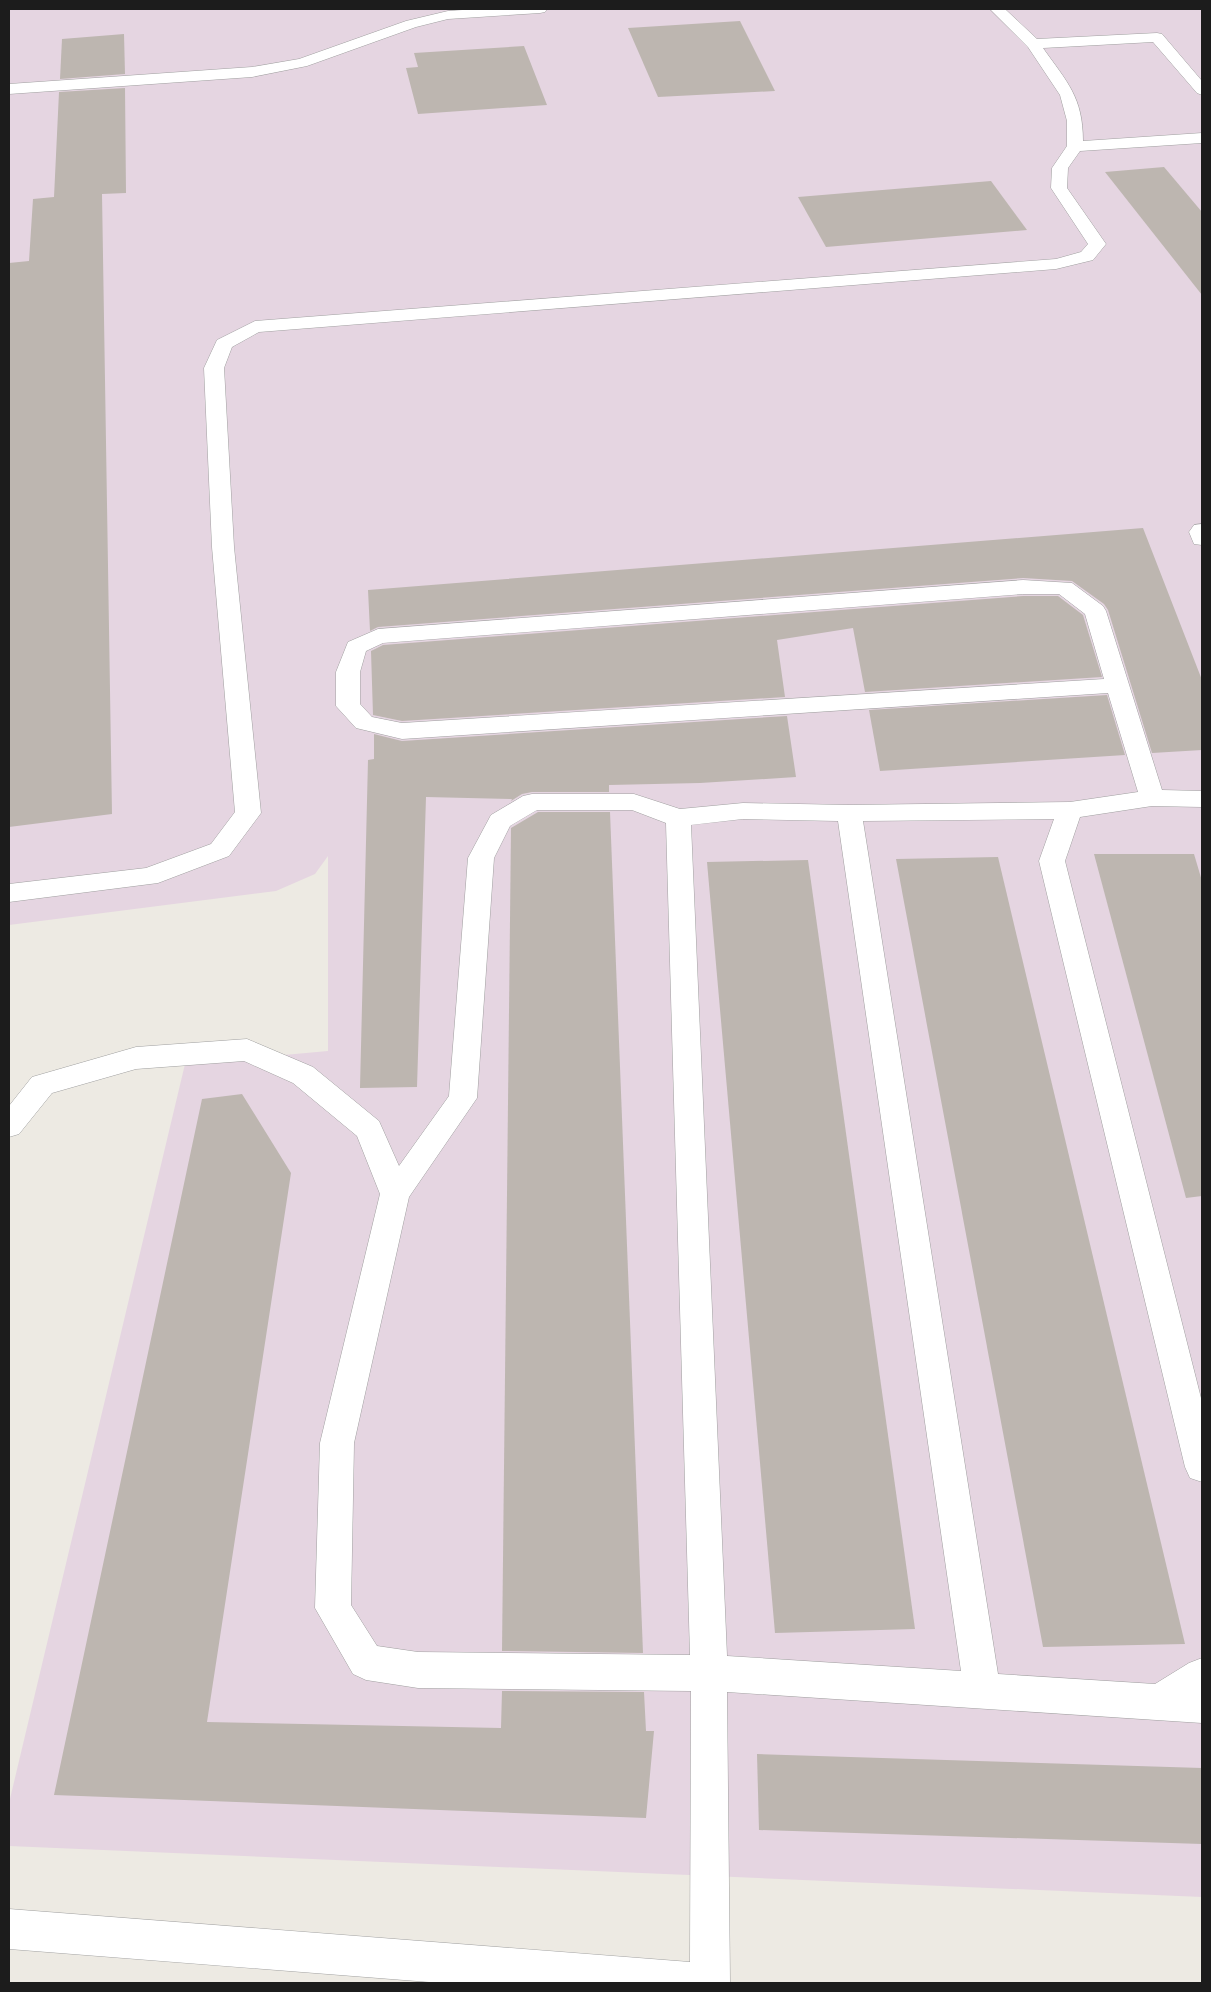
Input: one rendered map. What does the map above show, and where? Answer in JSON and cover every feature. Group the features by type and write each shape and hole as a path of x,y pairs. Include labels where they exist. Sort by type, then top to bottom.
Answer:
{"lane":[{"path":"9,89 252,72 302,63 411,24 448,15 540,9"},
{"path":"9,893 148,877 220,850 248,813 223,547 214,368 224,344 254,327 1056,264 1087,256 1097,244 1058,188 1060,168 1075,146 1075,121 1068,95 1033,44 997,9"},
{"path":"1033,44 1157,37 1202,90"},
{"path":"1075,146 1202,138"},
{"path":"1202,530 1200,532 1202,538"},
{"path":"1118,685 402,731 364,724 348,706 348,672 356,647 378,636 1023,587 1064,588 1095,611 1118,685 1152,798"},
{"path":"1202,799 1152,798 1070,810 849,813 743,811 678,818 634,802 532,802 500,821 481,858 463,1098 395,1194 337,1443 333,1608 366,1662 418,1670 709,1673 1202,1706"},
{"path":"1070,810 1052,861 1202,1467"},
{"path":"849,813 982,1690"},
{"path":"678,818 709,1673 710,1983"},
{"path":"9,1126 42,1085 136,1058 246,1050 303,1075 369,1129 395,1194"},
{"path":"1158,1702 1202,1676"},
{"path":"9,1929 695,1983"}],"shaded area":[{"path":"9,9 1202,10 1202,1897 9,1846 9,1803 185,1064 328,1051 328,856 315,874 276,891 9,925"}],"building":[{"path":"740,21 775,91 658,97 628,28"},
{"path":"124,34 125,74 60,79 62,39"},
{"path":"524,46 547,105 418,114 406,68 418,67 414,53"},
{"path":"125,88 126,193 102,194 112,814 9,827 9,263 29,261 33,199 54,197 59,92"},
{"path":"1164,167 1202,212 1202,295 1105,172"},
{"path":"991,181 1027,230 826,247 798,197"},
{"path":"1143,528 1202,680 1202,750 1152,753 1108,610 1104,604 1072,581 1023,578 378,627 370,631 368,590"},
{"path":"1023,596 1058,596 1083,615 1102,677 865,692 853,628 777,640 785,697 402,721 373,715 371,651 383,645"},
{"path":"1107,695 1125,755 880,771 869,710"},
{"path":"787,716 796,777 700,783 609,785 609,792 532,792 522,794 511,801 512,799 426,797 417,1087 360,1088 368,760 374,759 374,734 402,741"},
{"path":"538,812 610,812 643,1653 502,1651 511,828"},
{"path":"1094,854 1194,854 1202,881 1202,1196 1186,1198"},
{"path":"998,857 1185,1644 1043,1647 896,859"},
{"path":"808,860 915,1629 775,1633 707,862"},
{"path":"242,1094 291,1173 207,1722 501,1728 502,1691 644,1692 646,1731 654,1731 646,1818 54,1795 202,1099"},
{"path":"757,1754 1202,1768 1202,1844 759,1830"}]}
